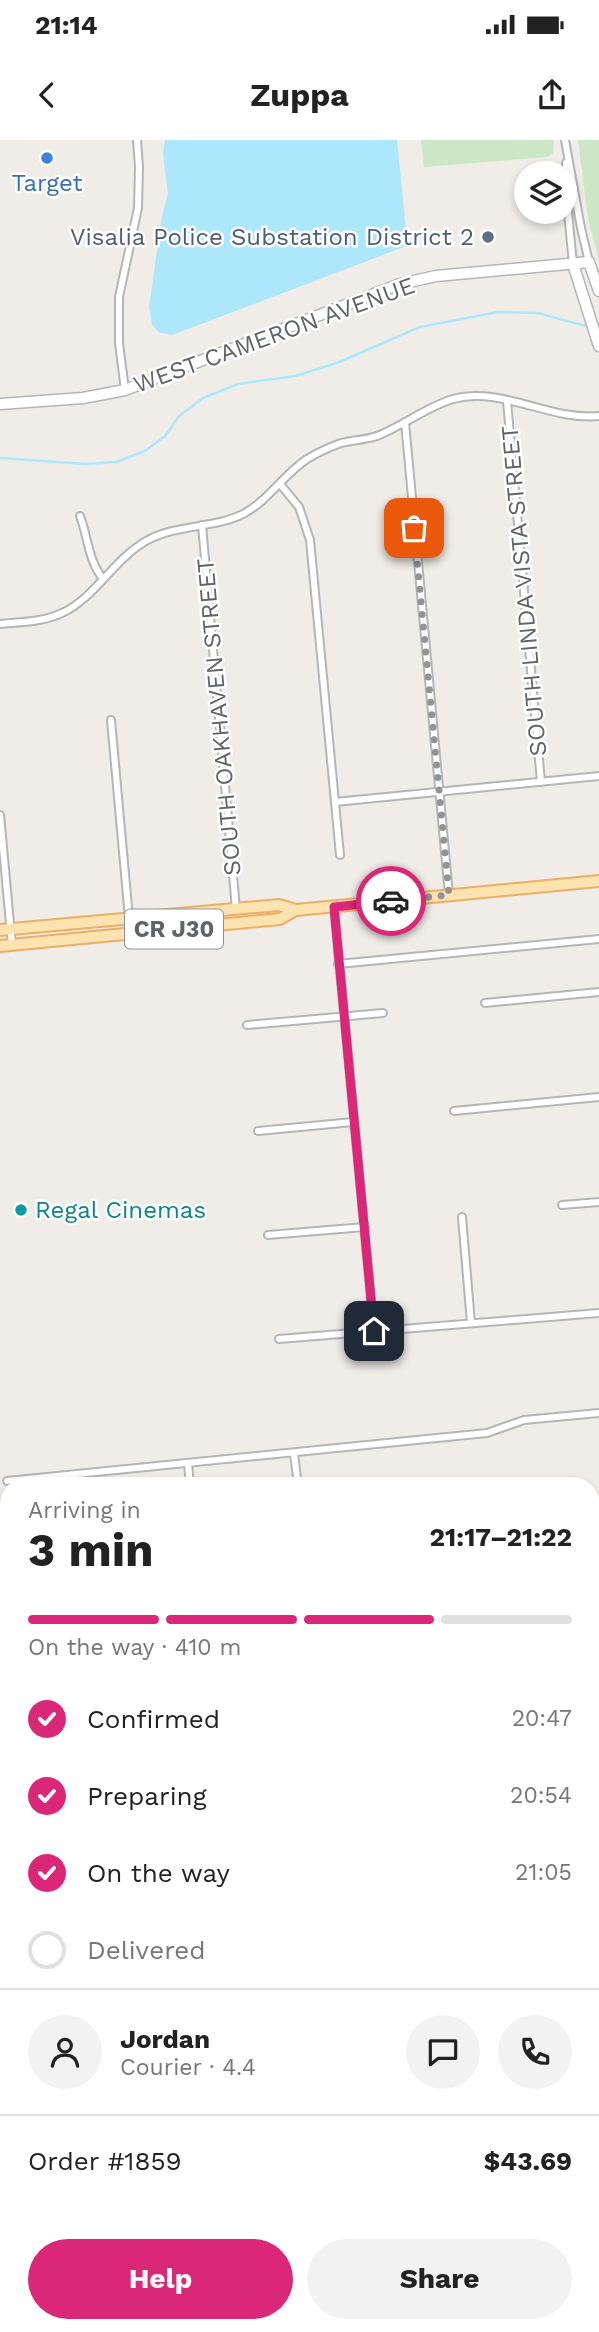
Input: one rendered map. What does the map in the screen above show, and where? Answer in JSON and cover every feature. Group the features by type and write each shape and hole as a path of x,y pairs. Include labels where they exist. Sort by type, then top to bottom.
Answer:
{"main road":[{"name":"CR J30","path":"6,930 279,905 296,910 334,907 599,881"},
{"path":"152,931 170,923 229,918 234,916 236,909"},
{"name":"CR J30","path":"0,946 280,919 296,910"}],"street":[{"path":"125,390 119,343 119,297 138,208 137,140"},
{"path":"566,142 580,228 599,291"},
{"path":"566,142 566,191 573,264 599,346"},
{"name":"WEST CAMERON AVENUE","path":"0,404 83,398 125,390 400,284 436,276 589,262"},
{"path":"0,624 39,620 63,613 77,604 131,550 150,539 166,532 220,522 243,513 263,500 293,469 309,458 341,443 379,435 442,403 475,396 576,417 599,416"},
{"name":"SOUTH LINDA VISTA STREET","path":"507,401 541,782"},
{"path":"405,422 449,895"},
{"path":"280,484 299,507 310,540 340,855"},
{"path":"80,516 93,563 103,579"},
{"name":"SOUTH OAKHAVEN STREET","path":"202,525 236,909"},
{"path":"111,720 129,918"},
{"path":"335,802 599,776"},
{"path":"0,815 6,930 12,945"},
{"path":"334,907 374,1331"},
{"path":"338,964 599,939"},
{"path":"485,1003 599,992"},
{"path":"247,1026 383,1013"},
{"path":"454,1111 599,1097"},
{"path":"258,1131 353,1122"},
{"path":"562,1206 599,1202"},
{"path":"461,1217 471,1323"},
{"path":"268,1235 365,1227"},
{"path":"279,1339 599,1313"},
{"path":"47,1477 487,1433 524,1420 599,1413"},
{"path":"294,1453 297,1477"},
{"path":"188,1463 189,1477"}],"green space":[{"path":"421,140 554,140 553,153 547,157 424,167"},
{"path":"578,140 599,140 599,260 588,219"}],"water":[{"path":"165,140 397,140 407,239 404,247 172,335 158,332 152,324 149,307 162,216 168,194 163,154"}],"waterway":[{"path":"0,458 86,464 116,462 145,451 165,436 179,416 203,398 238,384 295,376 337,363 420,327 498,312 537,313 590,327"}],"way so far":[{"path":"391,901 449,895 414,528"}],"place":[{"name":"Target","path":"47,158"},
{"name":"Visalia Police Substation District 2","path":"488,237"},
{"name":"Regal Cinemas","path":"21,1210"}],"route":[{"path":"374,1331 334,907 391,901"}]}
